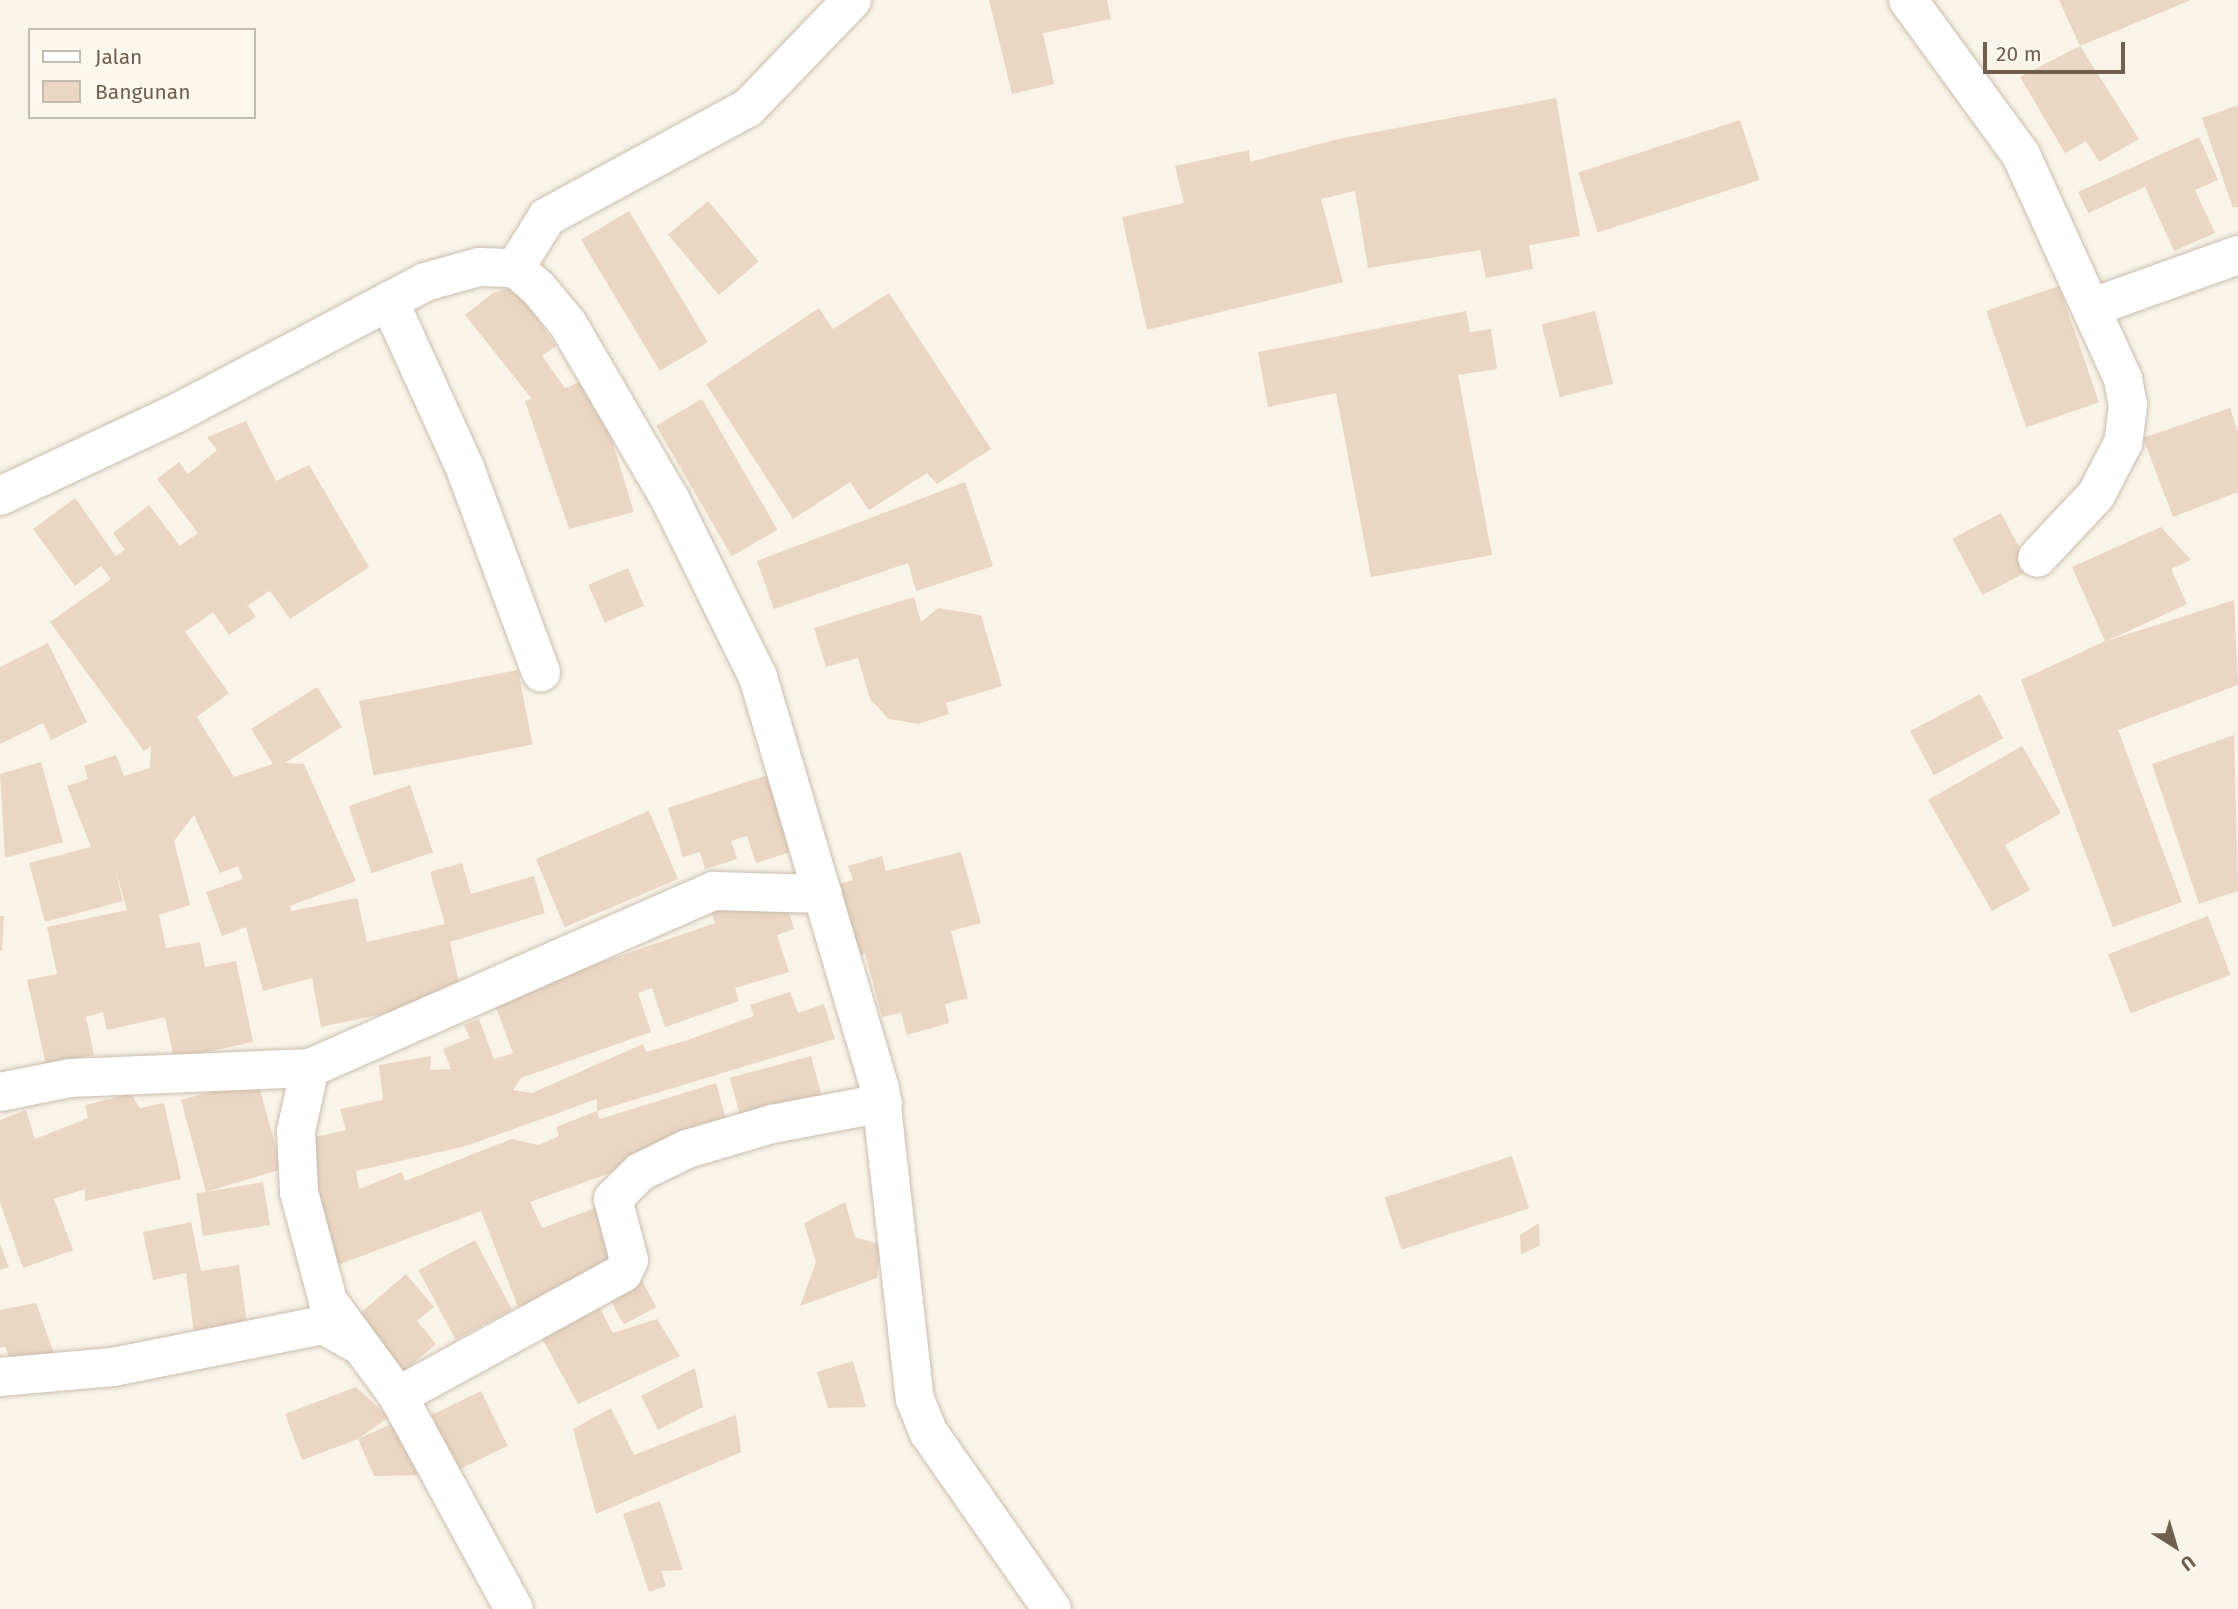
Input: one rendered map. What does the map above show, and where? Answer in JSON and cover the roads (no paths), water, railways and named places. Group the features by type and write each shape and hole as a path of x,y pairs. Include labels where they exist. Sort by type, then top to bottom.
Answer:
{"street":[{"path":"515,268 547,217 748,108 852,0"},
{"path":"1908,0 2021,155 2093,307 2123,379 2128,405 2123,443 2096,495 2037,558"},
{"path":"2093,307 2238,255"},
{"path":"0,496 175,414 425,282 479,267 515,268 568,324 706,567 785,751 883,1103 915,1399 929,1433 1052,1609"},
{"path":"389,301 464,468 541,672"},
{"path":"0,1093 149,1072 310,1068 714,891 823,894"},
{"path":"310,1068 296,1131 299,1192 328,1301 354,1342 398,1396 513,1609"},
{"path":"398,1396 623,1273 629,1260 613,1199 640,1172 687,1149 772,1124 883,1103"},
{"path":"0,1377 113,1367 324,1325 354,1342"}]}
